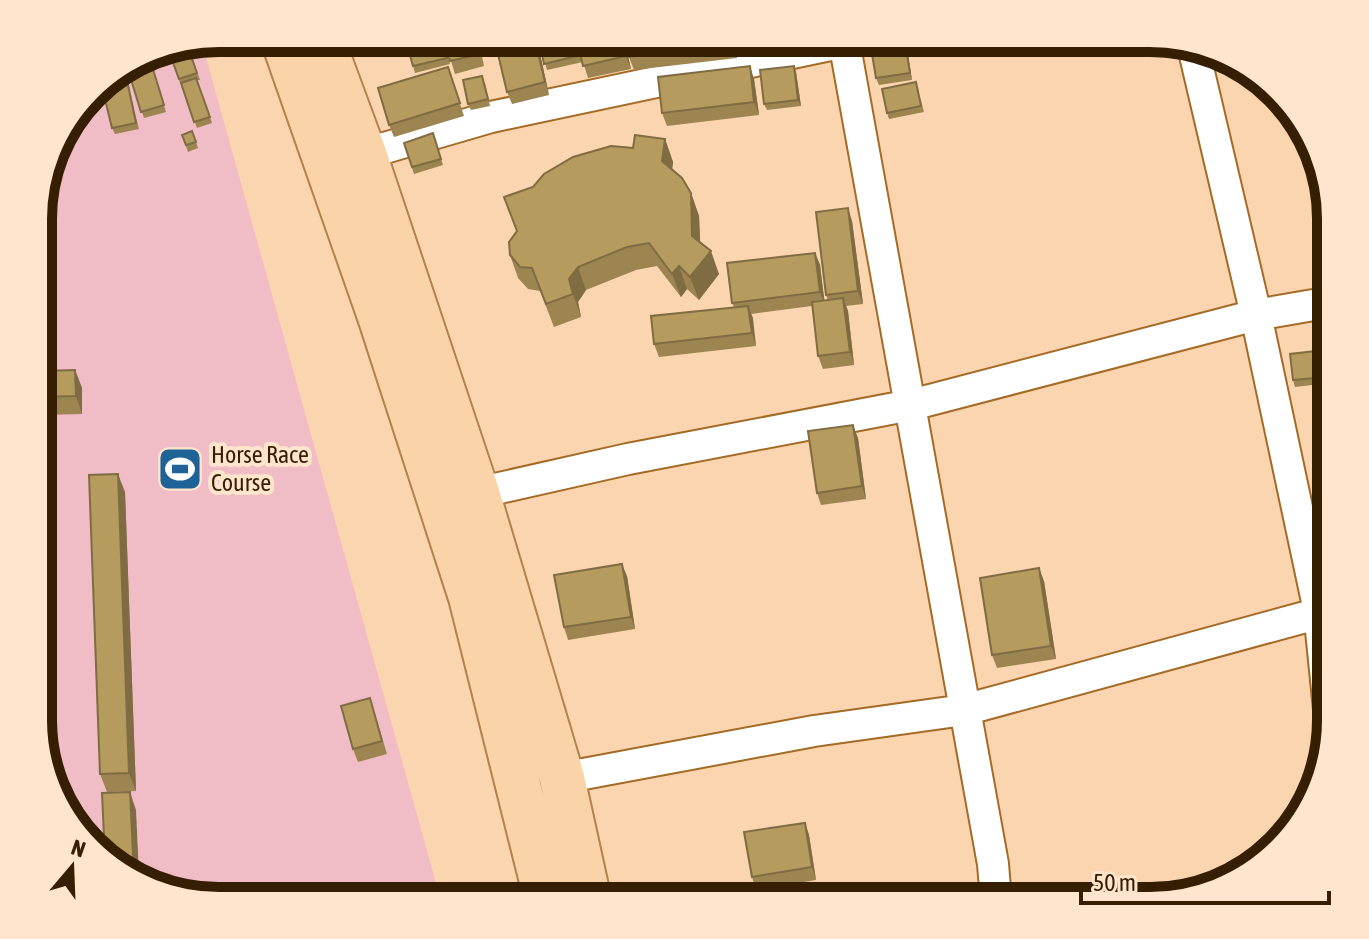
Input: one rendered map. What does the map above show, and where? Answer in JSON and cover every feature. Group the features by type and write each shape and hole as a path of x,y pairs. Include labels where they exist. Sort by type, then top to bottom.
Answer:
{"main road":[{"path":"288,52 381,319 471,597 544,887"},
{"path":"326,52 364,154 477,493 562,778 586,887"}],"street":[{"path":"364,154 491,117 795,52"},
{"path":"848,52 995,887"},
{"path":"1196,59 1317,576"},
{"path":"477,493 628,459 911,405 1256,315 1317,304"},
{"path":"562,778 814,731 964,710 1317,612"}],"shaded area":[{"name":"Horse Race Course","path":"205,53 437,887 208,887 165,878 145,870 112,848 112,827 91,827 74,804 61,774 52,731 53,197 69,145 80,126 109,93 145,69"}],"building":[{"path":"409,52 446,52 447,58 413,66"},
{"path":"448,52 480,52 480,54 450,61"},
{"path":"497,52 538,52 545,82 507,92"},
{"path":"542,52 580,52 581,55 544,64"},
{"path":"580,52 625,52 626,56 583,66"},
{"path":"628,52 672,52 629,57"},
{"path":"872,52 907,52 910,73 876,78"},
{"path":"191,55 197,73 179,79 172,59"},
{"path":"152,66 164,105 141,112 130,77"},
{"path":"750,66 754,102 662,113 658,77"},
{"path":"794,66 798,100 764,104 760,70"},
{"path":"448,67 460,103 389,125 378,88"},
{"path":"482,76 488,99 468,104 463,80"},
{"path":"196,78 210,117 194,122 181,83"},
{"path":"916,82 921,106 887,113 882,89"},
{"path":"128,85 136,123 112,128 105,97 116,88"},
{"path":"192,131 196,142 186,145 182,135"},
{"path":"433,133 441,159 412,167 404,143"},
{"path":"635,135 665,139 662,161 682,178 691,193 692,236 711,251 690,277 679,266 672,274 649,243 627,247 578,267 569,279 573,294 546,304 532,268 520,267 510,255 509,242 517,231 504,197 533,187 544,174 573,157 611,146 633,148"},
{"path":"848,208 858,291 826,295 816,212"},
{"path":"815,253 820,292 732,303 727,263"},
{"path":"843,298 850,352 818,356 812,302"},
{"path":"748,306 752,333 654,344 651,316"},
{"path":"1317,351 1317,378 1293,380 1290,354"},
{"path":"75,370 76,396 52,397 52,371"},
{"path":"853,425 862,486 817,493 808,431"},
{"path":"118,474 129,773 100,774 89,475"},
{"path":"622,564 631,617 564,627 554,575"},
{"path":"1039,568 1051,646 992,655 980,578"},
{"path":"370,698 382,741 353,749 341,706"},
{"path":"130,792 134,863 112,848 112,827 104,827 102,793"},
{"path":"805,823 812,867 752,877 744,832"}],"place":[{"name":"Horse Race Course","path":"180,469"}]}
